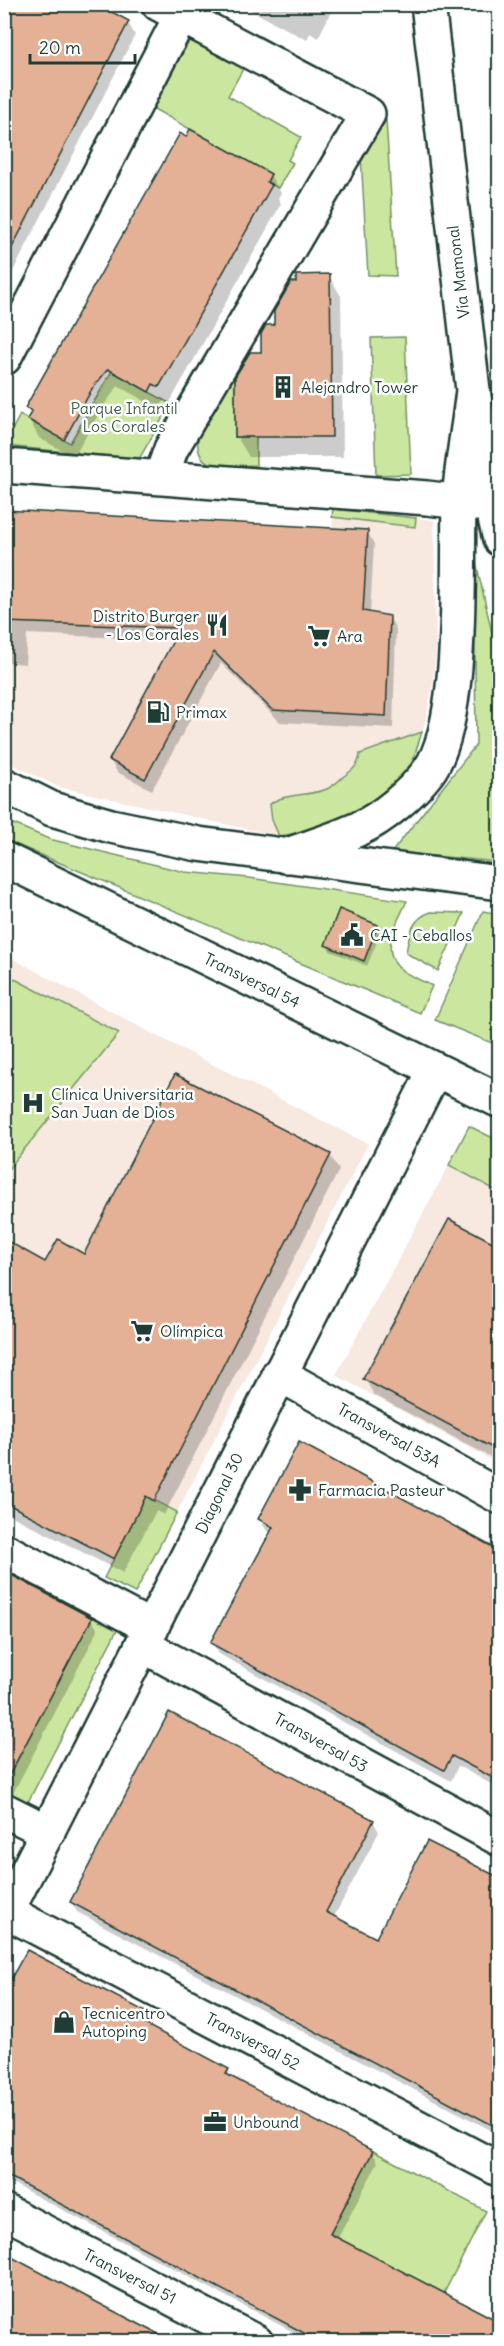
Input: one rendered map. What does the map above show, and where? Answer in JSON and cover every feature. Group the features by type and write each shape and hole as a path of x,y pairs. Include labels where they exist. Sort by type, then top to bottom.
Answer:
{"street":[{"name":"Vía Mamonal","path":"428,4 473,390 492,506 500,539"},
{"path":"4,358 170,10 368,114 171,449 165,466 166,477"},
{"path":"473,390 500,437"},
{"path":"285,856 360,829 403,799 428,772 436,759 449,714 452,688 457,622 459,501 473,390"},
{"path":"4,466 459,501 492,506"},
{"path":"4,785 52,809 111,826 198,844 500,883"},
{"name":"Transversal 54","path":"4,859 500,1101"},
{"path":"435,1070 480,1076 500,1075"},
{"name":"Diagonal 30","path":"6,1914 435,1070"},
{"name":"Transversal 53A","path":"279,1374 500,1497"},
{"name":"Transversal 53","path":"4,1550 147,1637 500,1839"},
{"path":"4,1810 48,1832"},
{"name":"Transversal 52","path":"6,1914 500,2170"},
{"name":"Transversal 51","path":"4,2211 256,2342"}],"shaded area":[{"path":"333,509 434,520 436,650 432,689 425,722 411,766 394,784 294,835 279,836 59,787 5,761 4,592 328,609"},
{"path":"4,954 155,1035 368,1144 177,1512 5,1422"},
{"path":"449,1165 499,1192 499,1464 336,1375"}],"green space":[{"path":"191,38 244,67 228,96 301,137 288,160 293,163 278,188 267,182 271,174 152,108"},
{"path":"386,120 396,276 368,275 361,156"},
{"path":"405,337 411,474 376,475 371,338"},
{"path":"235,352 235,437 256,437 256,465 215,465 207,462 201,456 198,447 198,434"},
{"name":"Parque Infantil Los Corales","path":"112,371 171,404 139,459 5,446 4,423 13,428 20,415 70,443"},
{"path":"333,509 416,518 415,527 332,517"},
{"path":"474,553 499,664 499,862 392,852 476,745"},
{"path":"422,732 411,766 376,801 326,829 279,836 272,820 270,804 283,798 329,788 355,767 360,754"},
{"path":"4,820 49,839 185,872 249,878 407,901 392,934 393,959 405,972 432,986 420,1013 17,845 5,839"},
{"path":"483,911 499,914 500,1044 497,1045 435,1020"},
{"path":"431,912 464,913 438,971 406,953 412,928 420,918"},
{"name":"Clínica Universitaria San Juan de Dios","path":"5,974 119,1033 5,1173"},
{"path":"469,1126 499,1141 499,1192 449,1165"},
{"path":"146,1496 177,1512 135,1593 104,1578"},
{"path":"94,1614 119,1626 27,1804 5,1793 4,1786"},
{"path":"373,2151 486,2211 444,2293 388,2264 347,2341 359,2249 330,2234"}],"building":[{"path":"4,4 97,4 129,21 4,263"},
{"path":"190,129 271,174 267,182 272,185 159,387 153,384 149,392 108,369 92,389 64,440 27,419 32,411 25,408 180,133 186,137"},
{"name":"Alejandro Tower","path":"330,274 332,437 235,437 235,377 250,352 261,352 261,334 266,325 274,325 274,311 291,282 296,282 296,275"},
{"path":"4,510 368,530 363,611 390,616 386,716 272,710 214,652 145,779 109,760 180,628 4,622"},
{"name":"CAI - Ceballos","path":"339,909 378,925 364,961 325,945"},
{"name":"Olímpica","path":"175,1074 331,1154 154,1501 146,1496 114,1559 4,1502 4,1239 45,1262 58,1239 84,1254"},
{"path":"449,1219 500,1246 500,1452 363,1379"},
{"path":"299,1442 500,1551 500,1782 452,1756 444,1770 210,1643 273,1527 258,1519"},
{"path":"4,1571 92,1618 4,1785"},
{"path":"169,1712 374,1820 326,1912 376,1938 427,1841 500,1878 500,2129 70,1902"},
{"path":"27,1950 144,2011 139,2021 229,2069 226,2074 373,2151 330,2234 500,2322 500,2342 321,2342 4,2174 4,1991"},
{"path":"4,2253 104,2306 174,2342 4,2342"}],"place":[{"name":"Alejandro Tower","path":"283,387"},
{"name":"Distrito Burger - Los Corales","path":"217,625"},
{"name":"Ara","path":"319,636"},
{"name":"Primax","path":"158,712"},
{"name":"CAI - Ceballos","path":"352,935"},
{"name":"Clínica Universitaria San Juan de Dios","path":"33,1103"},
{"name":"Olímpica","path":"142,1331"},
{"name":"Farmacia Pasteur","path":"300,1490"},
{"name":"Tecnicentro Autoping","path":"64,2022"},
{"name":"Unbound","path":"215,2122"}]}
